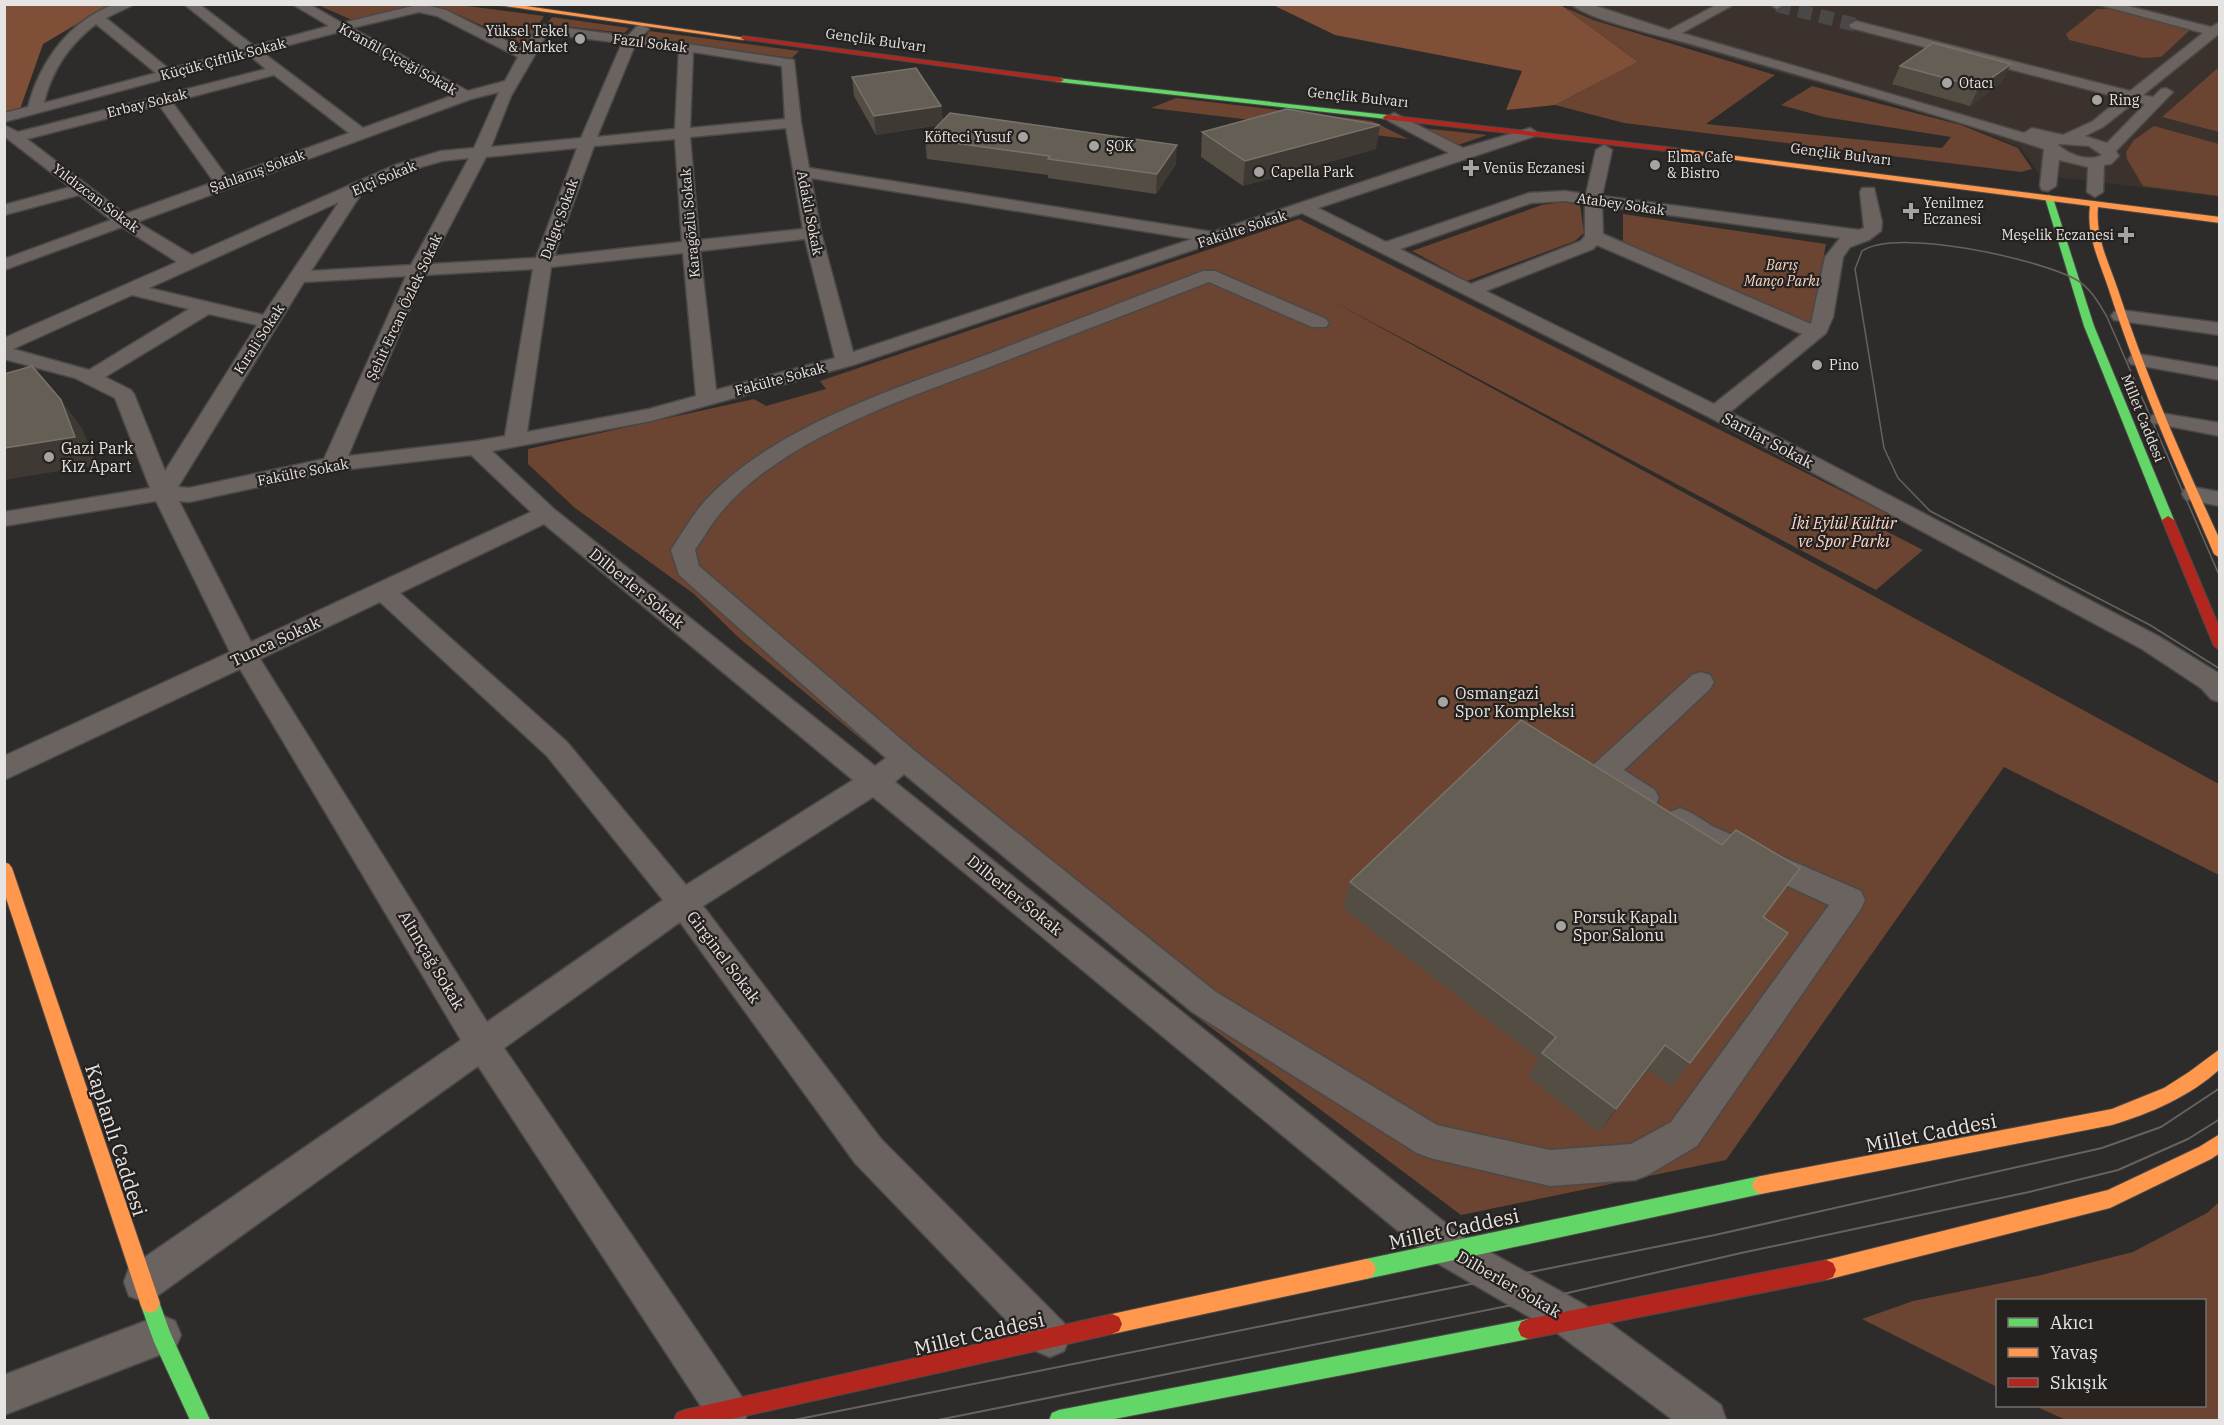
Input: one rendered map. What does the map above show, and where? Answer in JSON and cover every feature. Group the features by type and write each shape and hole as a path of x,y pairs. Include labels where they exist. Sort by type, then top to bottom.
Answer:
{"main road":[{"name":"Gençlik Bulvarı","path":"494,4 999,73 2048,192 2220,220"},
{"name":"Gençlik Bulvarı","path":"583,4 999,59 1775,149 2048,192"},
{"name":"Millet Caddesi","path":"2048,192 2089,326 2220,646"},
{"name":"Gençlik Bulvarı","path":"2094,198 2220,207"},
{"name":"Millet Caddesi","path":"2094,198 2093,228 2121,316 2160,419 2220,554"},
{"name":"Kaplanlı Caddesi","path":"4,868 161,1335 200,1420"},
{"name":"Millet Caddesi","path":"684,1420 1050,1337 1683,1200 2092,1122 2154,1105 2204,1075 2220,1057"},
{"path":"1059,1420 1177,1407 1571,1319 1859,1264 2110,1199 2205,1154 2220,1142"}],"street":[{"path":"35,110 38,90 69,39 96,17 129,4"},
{"path":"190,4 362,135"},
{"name":"Kranfil Çiçeği Sokak","path":"298,4 466,96"},
{"path":"1577,4 1599,14 1669,35 1963,118 2057,143 2085,141 2102,157"},
{"path":"1669,35 1729,4"},
{"path":"2102,4 2218,27"},
{"path":"2138,4 2218,27"},
{"name":"Küçük Çiftlik Sokak","path":"4,118 340,27 419,8 441,13 526,56"},
{"path":"1669,35 1678,15"},
{"path":"96,17 166,74"},
{"path":"630,41 646,25"},
{"path":"1856,25 2154,102"},
{"path":"2057,143 2092,128 2218,27"},
{"name":"Fazıl Sokak","path":"526,56 543,28 789,63"},
{"name":"Dalgıç Sokak","path":"515,441 543,263 587,142 630,41"},
{"name":"Karagözlü Sokak","path":"686,47 682,134 707,399"},
{"path":"480,153 526,56"},
{"name":"Adaklı Sokak","path":"789,63 793,123 812,233 846,361"},
{"name":"Erbay Sokak","path":"10,133 278,70"},
{"path":"2094,198 2102,157 2154,102 2179,82"},
{"name":"Şahlanış Sokak","path":"4,265 466,96 512,84"},
{"path":"162,99 223,183"},
{"path":"1394,118 1462,154"},
{"name":"Elçi Sokak","path":"4,346 401,168 441,156 793,123"},
{"name":"Yıldızcan Sokak","path":"10,133 122,220 190,262"},
{"name":"Fakülte Sokak","path":"4,519 163,492 189,495 333,464 476,448 651,415 846,361 1462,154 1530,134"},
{"path":"2048,192 2057,143"},
{"path":"1471,290 1587,245 1594,237 1593,199 1604,150"},
{"name":"Şehit Ercan Özlek Sokak","path":"333,464 417,271 480,153"},
{"path":"801,172 1216,237"},
{"name":"Kırali Sokak","path":"163,492 268,322 357,188"},
{"path":"4,210 82,189"},
{"path":"1716,413 1816,333 1823,317 1834,257 1843,243 1872,231 1873,222 1868,192"},
{"name":"Atabey Sokak","path":"1385,248 1529,198 1565,196 1863,236"},
{"name":"Sarılar Sokak","path":"1305,208 1716,413 2151,643 2210,681 2220,692"},
{"path":"299,278 543,263 812,233"},
{"path":"1594,237 1816,333"},
{"path":"1318,323 1209,275 833,422 773,457 725,495 692,533 683,550 688,569 905,759 1204,1002 1430,1141 1550,1168 1635,1162 1684,1134 1850,900 1704,835 1604,772 1701,682"},
{"path":"129,289 268,322"},
{"path":"89,378 206,307"},
{"path":"2121,316 2220,329"},
{"name":"Altınçağ Sokak","path":"4,353 89,378 124,394 163,492 245,656 482,1044 728,1411"},
{"path":"2138,360 2220,374"},
{"path":"2160,419 2220,430"},
{"name":"Dilberler Sokak","path":"476,448 546,514 1450,1250 1571,1319 1706,1420"},
{"path":"2193,494 2220,499"},
{"name":"Tunca Sokak","path":"4,769 546,514"},
{"name":"Girginel Sokak","path":"382,590 557,749 683,903 868,1151 1050,1337"},
{"path":"143,1282 683,903 875,781 905,759"},
{"path":"4,1395 161,1335"}],"shaded area":[{"path":"5,5 109,5 43,44 20,109 5,113"},
{"path":"1273,5 1561,5 1638,62 1555,105 1506,110 1522,71 1335,35"},
{"path":"1563,5 2219,5 2219,197 2040,175 2020,147 1964,125 1594,20"}],"green space":[{"path":"318,5 422,5 352,20"},
{"path":"425,5 459,5 544,16 526,46 446,9"},
{"path":"1564,7 1593,20 1775,75 1706,124 1942,148 1951,137 1824,117 1781,105 1812,86 1961,125 2018,148 2032,169 2021,172 1624,123 1555,105 1638,62"},
{"path":"2097,9 2112,9 2187,27 2189,31 2161,57 2143,58 2069,40 2066,34"},
{"path":"552,17 629,28 624,33 547,24"},
{"path":"649,31 799,51 792,58 645,38"},
{"path":"2219,67 2219,132 2162,117"},
{"path":"1176,98 1372,121 1408,139 1151,108"},
{"path":"2154,126 2219,144 2219,196 2143,186 2127,159 2126,152 2134,140"},
{"path":"1422,128 1487,135 1458,145"},
{"path":"1563,202 1580,205 1584,233 1575,241 1467,281 1412,251 1542,205"},
{"name":"Barış Manço Parkı","path":"1623,214 1826,244 1811,324 1623,243"},
{"name":"Osmangazi Spor Kompleksi","path":"1299,219 1898,519 1884,530 1923,550 1876,590 1330,300 2219,784 2219,875 2004,767 1726,1160 1461,1215 1201,1020 739,638 694,594 575,508 528,464 528,449 754,399 766,406 826,389 820,381"},
{"path":"2219,1202 2219,1420 2066,1420 2037,1407 2206,1407 2206,1299 1996,1299 1996,1386 1862,1319 1913,1301 2037,1276 2133,1252 2207,1213"}],"building":[{"path":"1933,43 2011,64 1979,87 1900,66"},
{"path":"916,68 941,106 874,116 852,77"},
{"path":"1287,109 1380,125 1245,161 1202,132"},
{"path":"950,113 1177,145 1157,174 1048,159 1050,156 925,139"},
{"path":"32,366 61,400 75,437 4,448 4,374"},
{"name":"Porsuk Kapalı Spor Salonu","path":"1521,720 1722,845 1736,830 1800,868 1763,917 1788,933 1690,1063 1665,1045 1616,1109 1542,1053 1556,1037 1350,882"}],"tunnel":[{"path":"1777,5 1856,25"}],"tram line":[{"path":"2220,577 2107,317 2085,286 2057,271 1967,248 1904,242 1879,244 1862,251 1855,269 1884,448 1898,478 1930,511 2150,625 2220,669"},
{"path":"794,1420 1715,1235 2102,1148 2161,1127 2220,1088"},
{"path":"938,1420 1537,1300 1741,1253 2029,1192 2118,1170 2188,1139 2220,1119"}],"traffic: fast":[{"path":"1060,80 1387,117"},
{"path":"2049,198 2089,326 2168,520"},
{"path":"1366,1269 1761,1185"},
{"path":"150,1303 161,1335 200,1420"},
{"path":"1059,1420 1528,1329"}],"traffic: slow":[{"path":"494,4 743,38"},
{"path":"1675,150 2220,220"},
{"path":"2094,204 2093,224 2097,244 2135,352 2220,554"},
{"path":"4,868 150,1303"},
{"path":"1761,1185 2112,1117 2142,1107 2183,1087 2220,1057"},
{"path":"1826,1270 2110,1199 2205,1153 2220,1142"},
{"path":"1112,1324 1366,1269"}],"traffic: jam":[{"path":"743,38 1060,80"},
{"path":"1387,117 1675,150"},
{"path":"2168,520 2220,646"},
{"path":"1528,1329 1826,1270"},
{"path":"684,1420 1112,1324"}],"place":[{"name":"Yüksel Tekel & Market","path":"580,39"},
{"name":"Otacı","path":"1947,83"},
{"name":"Ring","path":"2097,100"},
{"name":"Köfteci Yusuf","path":"1023,137"},
{"name":"ŞOK","path":"1094,146"},
{"name":"Elma Cafe & Bistro","path":"1655,165"},
{"name":"Venüs Eczanesi","path":"1471,168"},
{"name":"Capella Park","path":"1259,172"},
{"name":"Yenilmez Eczanesi","path":"1911,211"},
{"name":"Meşelik Eczanesi","path":"2126,235"},
{"name":"Pino","path":"1817,365"},
{"name":"Gazi Park Kız Apart","path":"49,457"},
{"name":"Osmangazi Spor Kompleksi","path":"1443,702"},
{"name":"Porsuk Kapalı Spor Salonu","path":"1561,926"}],"park label":[{"name":"İki Eylül Kültür ve Spor Parkı","path":"1844,532"}]}
